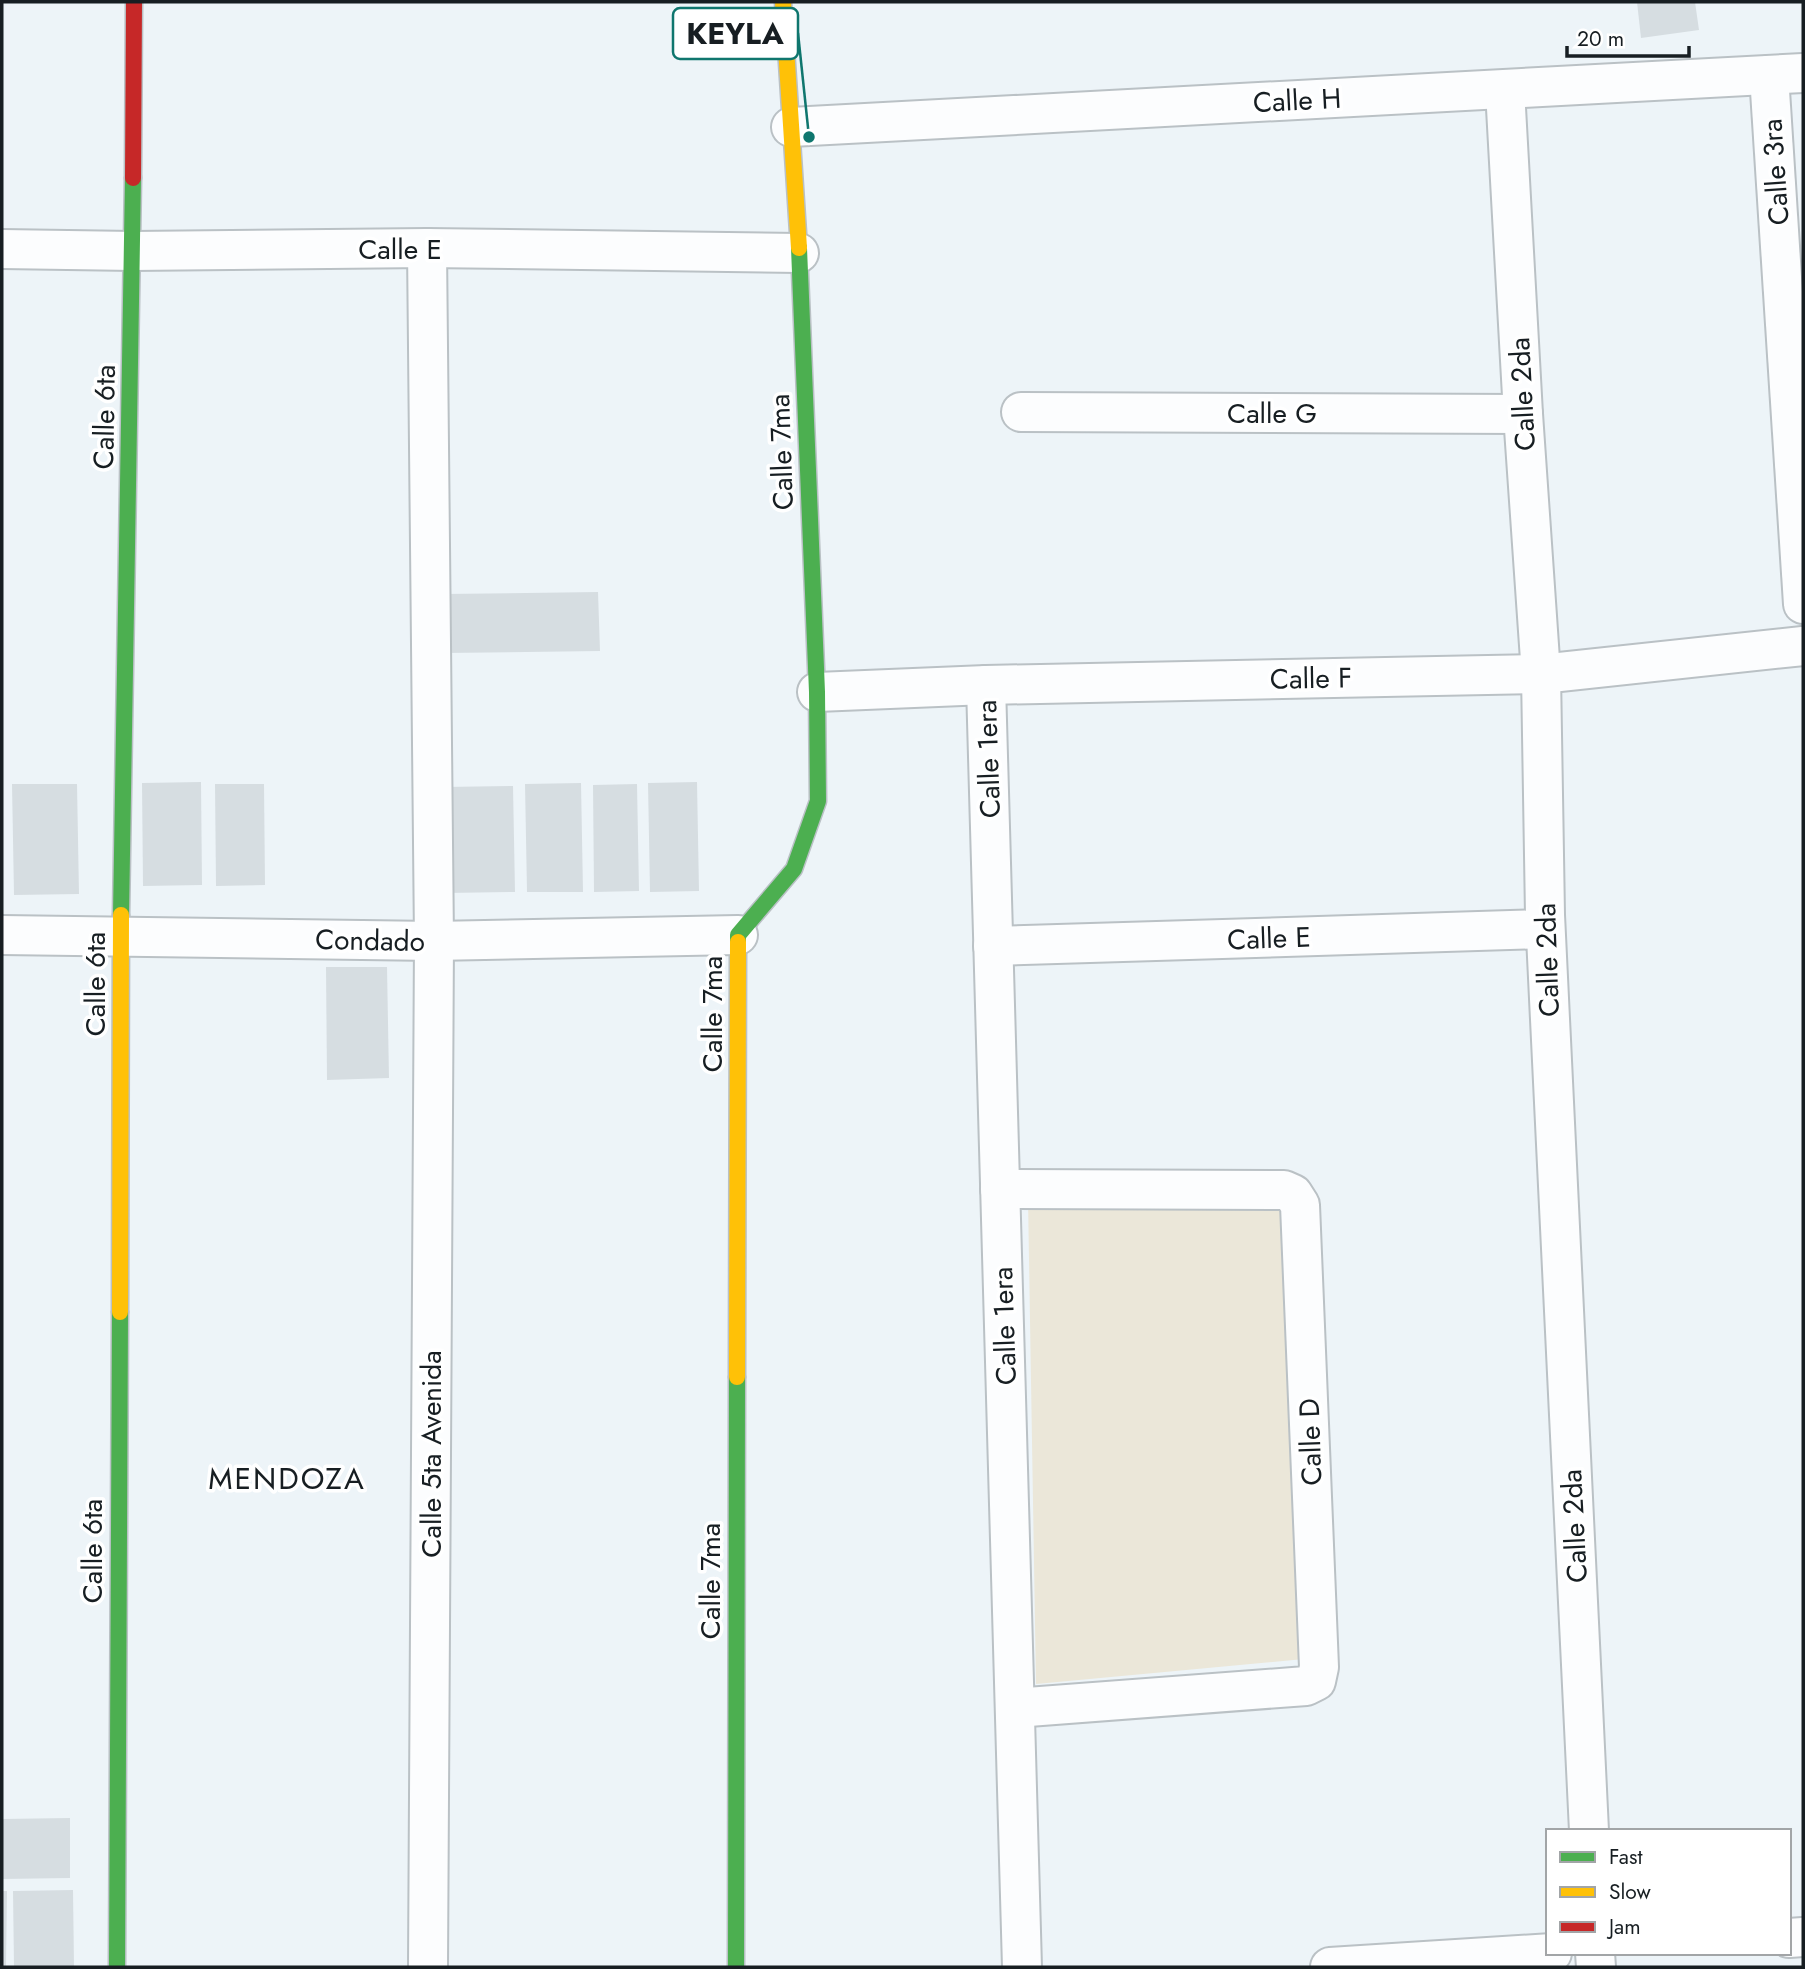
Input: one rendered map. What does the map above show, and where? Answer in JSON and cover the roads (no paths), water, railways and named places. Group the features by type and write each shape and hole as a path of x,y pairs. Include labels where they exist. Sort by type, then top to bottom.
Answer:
{"street":[{"name":"Calle 6ta","path":"117,1967 121,937 133,251 134,2"},
{"name":"Calle 7ma","path":"736,1967 738,935 794,869 818,801 817,692 799,253 783,2"},
{"name":"Calle H","path":"791,127 1786,74"},
{"name":"Calle 3ra","path":"1786,74 1803,604"},
{"name":"Calle 2da","path":"1504,90 1541,674 1545,929 1589,1829"},
{"name":"Calle E","path":"2,249 133,251 427,248 799,253"},
{"name":"Calle 5ta Avenida","path":"427,248 434,941 428,1967"},
{"name":"Calle G","path":"1021,412 1523,414"},
{"name":"Calle F","path":"817,692 986,685 1541,674 1803,646"},
{"name":"Calle 1era","path":"986,685 1022,1967"},
{"name":"Calle E","path":"993,946 1545,929"},
{"name":"Condado","path":"2,935 434,941 738,935"},
{"name":"Calle D","path":"1000,1189 1284,1190 1293,1194 1300,1205 1319,1667 1316,1681 1306,1686 1015,1708"},
{"path":"1330,1967 1546,1953"}],"place":[{"name":"KEYLA","path":"809,137"}],"district":[{"name":"MENDOZA","path":"287,1479"}]}
